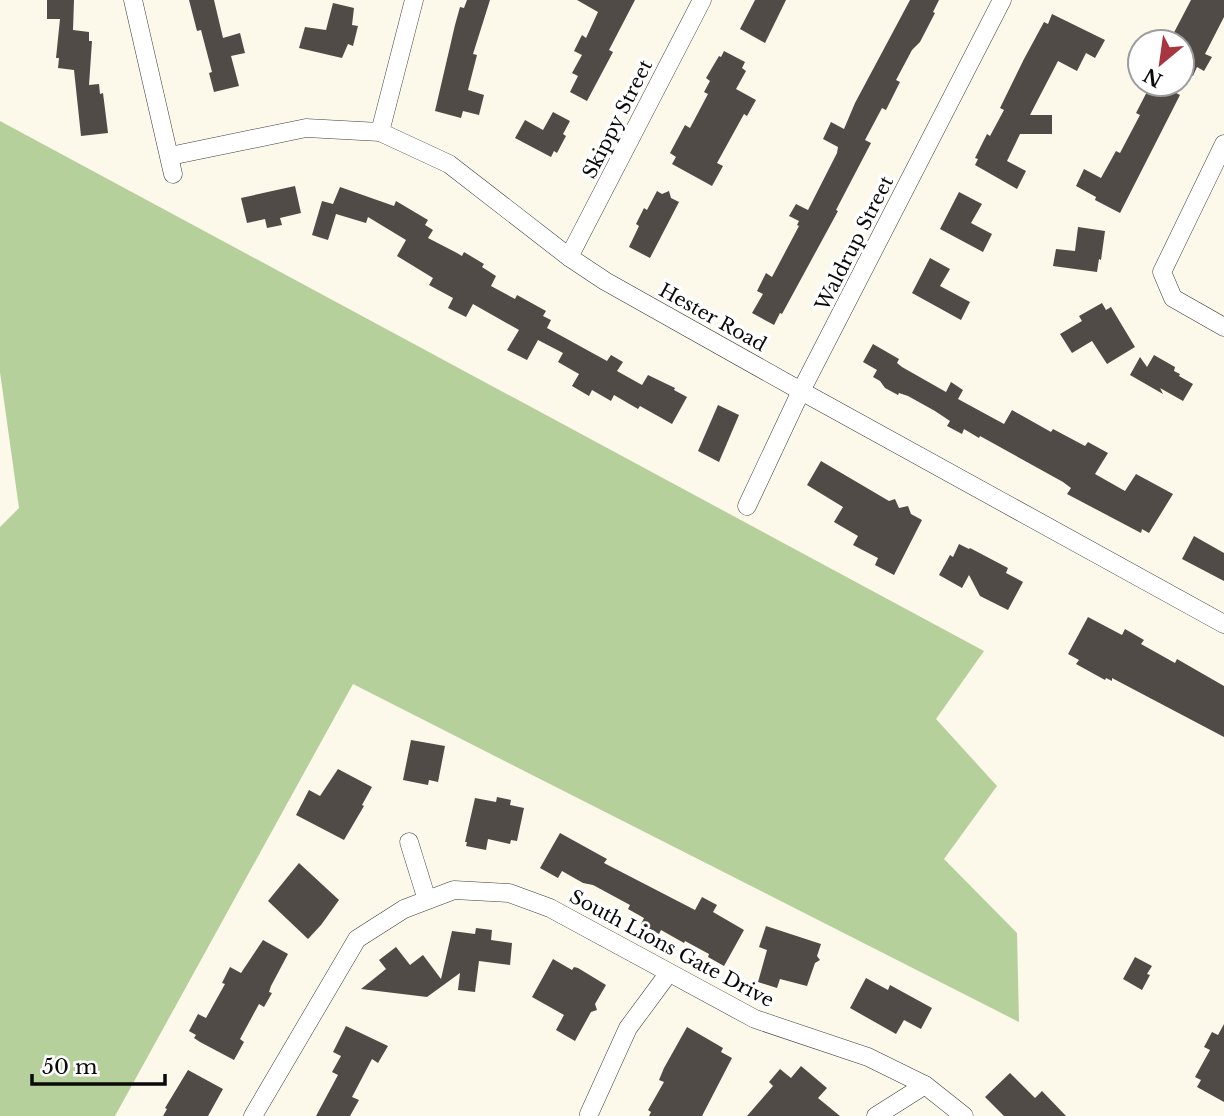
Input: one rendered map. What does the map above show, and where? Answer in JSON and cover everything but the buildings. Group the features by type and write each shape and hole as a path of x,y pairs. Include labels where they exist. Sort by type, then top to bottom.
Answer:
{"street":[{"name":"Hester Road","path":"134,0 172,165 306,128 380,132 449,164 569,257 605,281 1224,624"},
{"path":"380,132 414,0"},
{"name":"Skippy Street","path":"569,257 702,0"},
{"name":"Waldrup Street","path":"747,506 801,391 1002,0"},
{"path":"1224,144 1162,272 1173,298 1224,327"},
{"path":"409,842 427,900"},
{"name":"South Lions Gate Drive","path":"253,1116 357,939 404,909 454,890 509,892 550,908 755,1019 867,1057 925,1085 964,1116"},
{"path":"589,1114 628,1028 668,974"},
{"path":"876,1116 925,1085"}],"green space":[{"path":"0,121 984,651 936,719 997,786 944,859 1017,933 1019,1022 353,684 115,1116 0,1116 0,527 19,508 0,372"}]}
